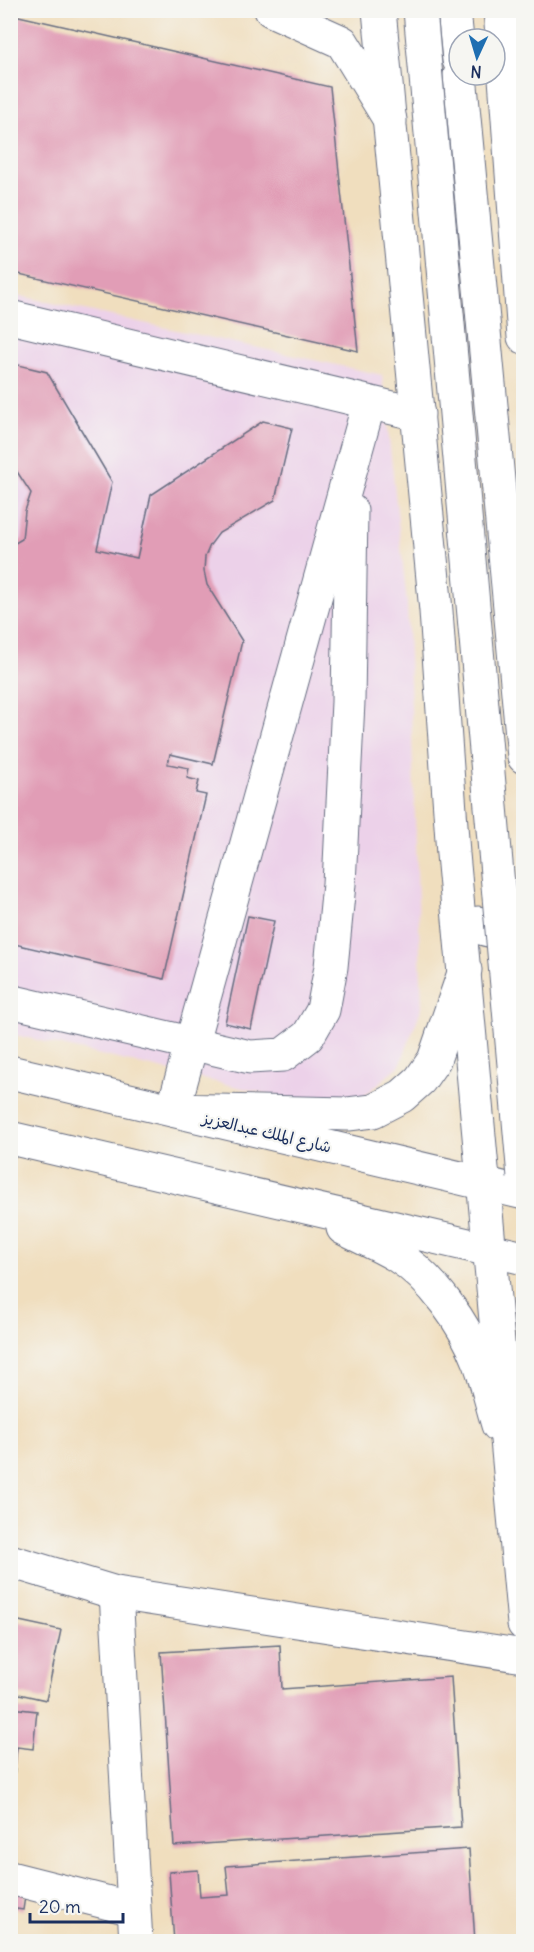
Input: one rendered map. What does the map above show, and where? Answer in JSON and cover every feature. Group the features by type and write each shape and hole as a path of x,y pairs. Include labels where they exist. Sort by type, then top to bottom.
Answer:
{"main road":[{"path":"271,10 342,42 390,120"},
{"path":"379,10 436,611 453,854 524,1624"},
{"path":"420,10 524,1177"},
{"path":"454,10 456,27"},
{"path":"500,10 524,337"},
{"path":"461,87 524,757"},
{"path":"10,317 418,414"},
{"path":"369,403 173,1110 348,1114 373,1111 402,1096 420,1080 434,1060 465,970"},
{"path":"10,1001 250,1057 283,1055 308,1036 323,1010 331,967 339,884 348,702 352,464"},
{"path":"453,854 467,901 481,928 498,933 524,926"},
{"name":"شارع الملك عبدالعزيز","path":"10,1072 524,1193"},
{"path":"10,1138 524,1258"},
{"path":"296,1204 398,1256 421,1275 444,1300 463,1329 480,1363 509,1461"},
{"path":"10,1561 116,1593 524,1656"},
{"path":"116,1593 136,1941"},
{"path":"10,1878 133,1909"}],"shaded area":[{"path":"11,294 382,375 407,602 422,1007 400,1065 361,1099 293,1100 11,1034"}],"building":[{"path":"10,14 330,87 358,351 10,272"},
{"path":"10,363 47,372 112,482 97,549 137,558 151,495 263,421 292,428 275,500 219,533 205,557 204,571 207,585 242,641 213,764 170,754 168,764 189,768 187,778 199,781 196,793 206,795 164,979 10,943 10,546 22,539 25,511 31,493 10,461"},
{"path":"248,916 274,921 251,1029 225,1023"},
{"path":"10,1619 61,1630 46,1700 10,1692"},
{"path":"280,1645 282,1689 451,1677 461,1827 174,1846 161,1652"},
{"path":"10,1708 37,1711 33,1749 17,1747 13,1788 10,1787"},
{"path":"469,1849 475,1942 174,1942 169,1872 198,1870 200,1897 229,1895 226,1866"},
{"path":"10,1888 26,1890 23,1910 10,1908"}]}
